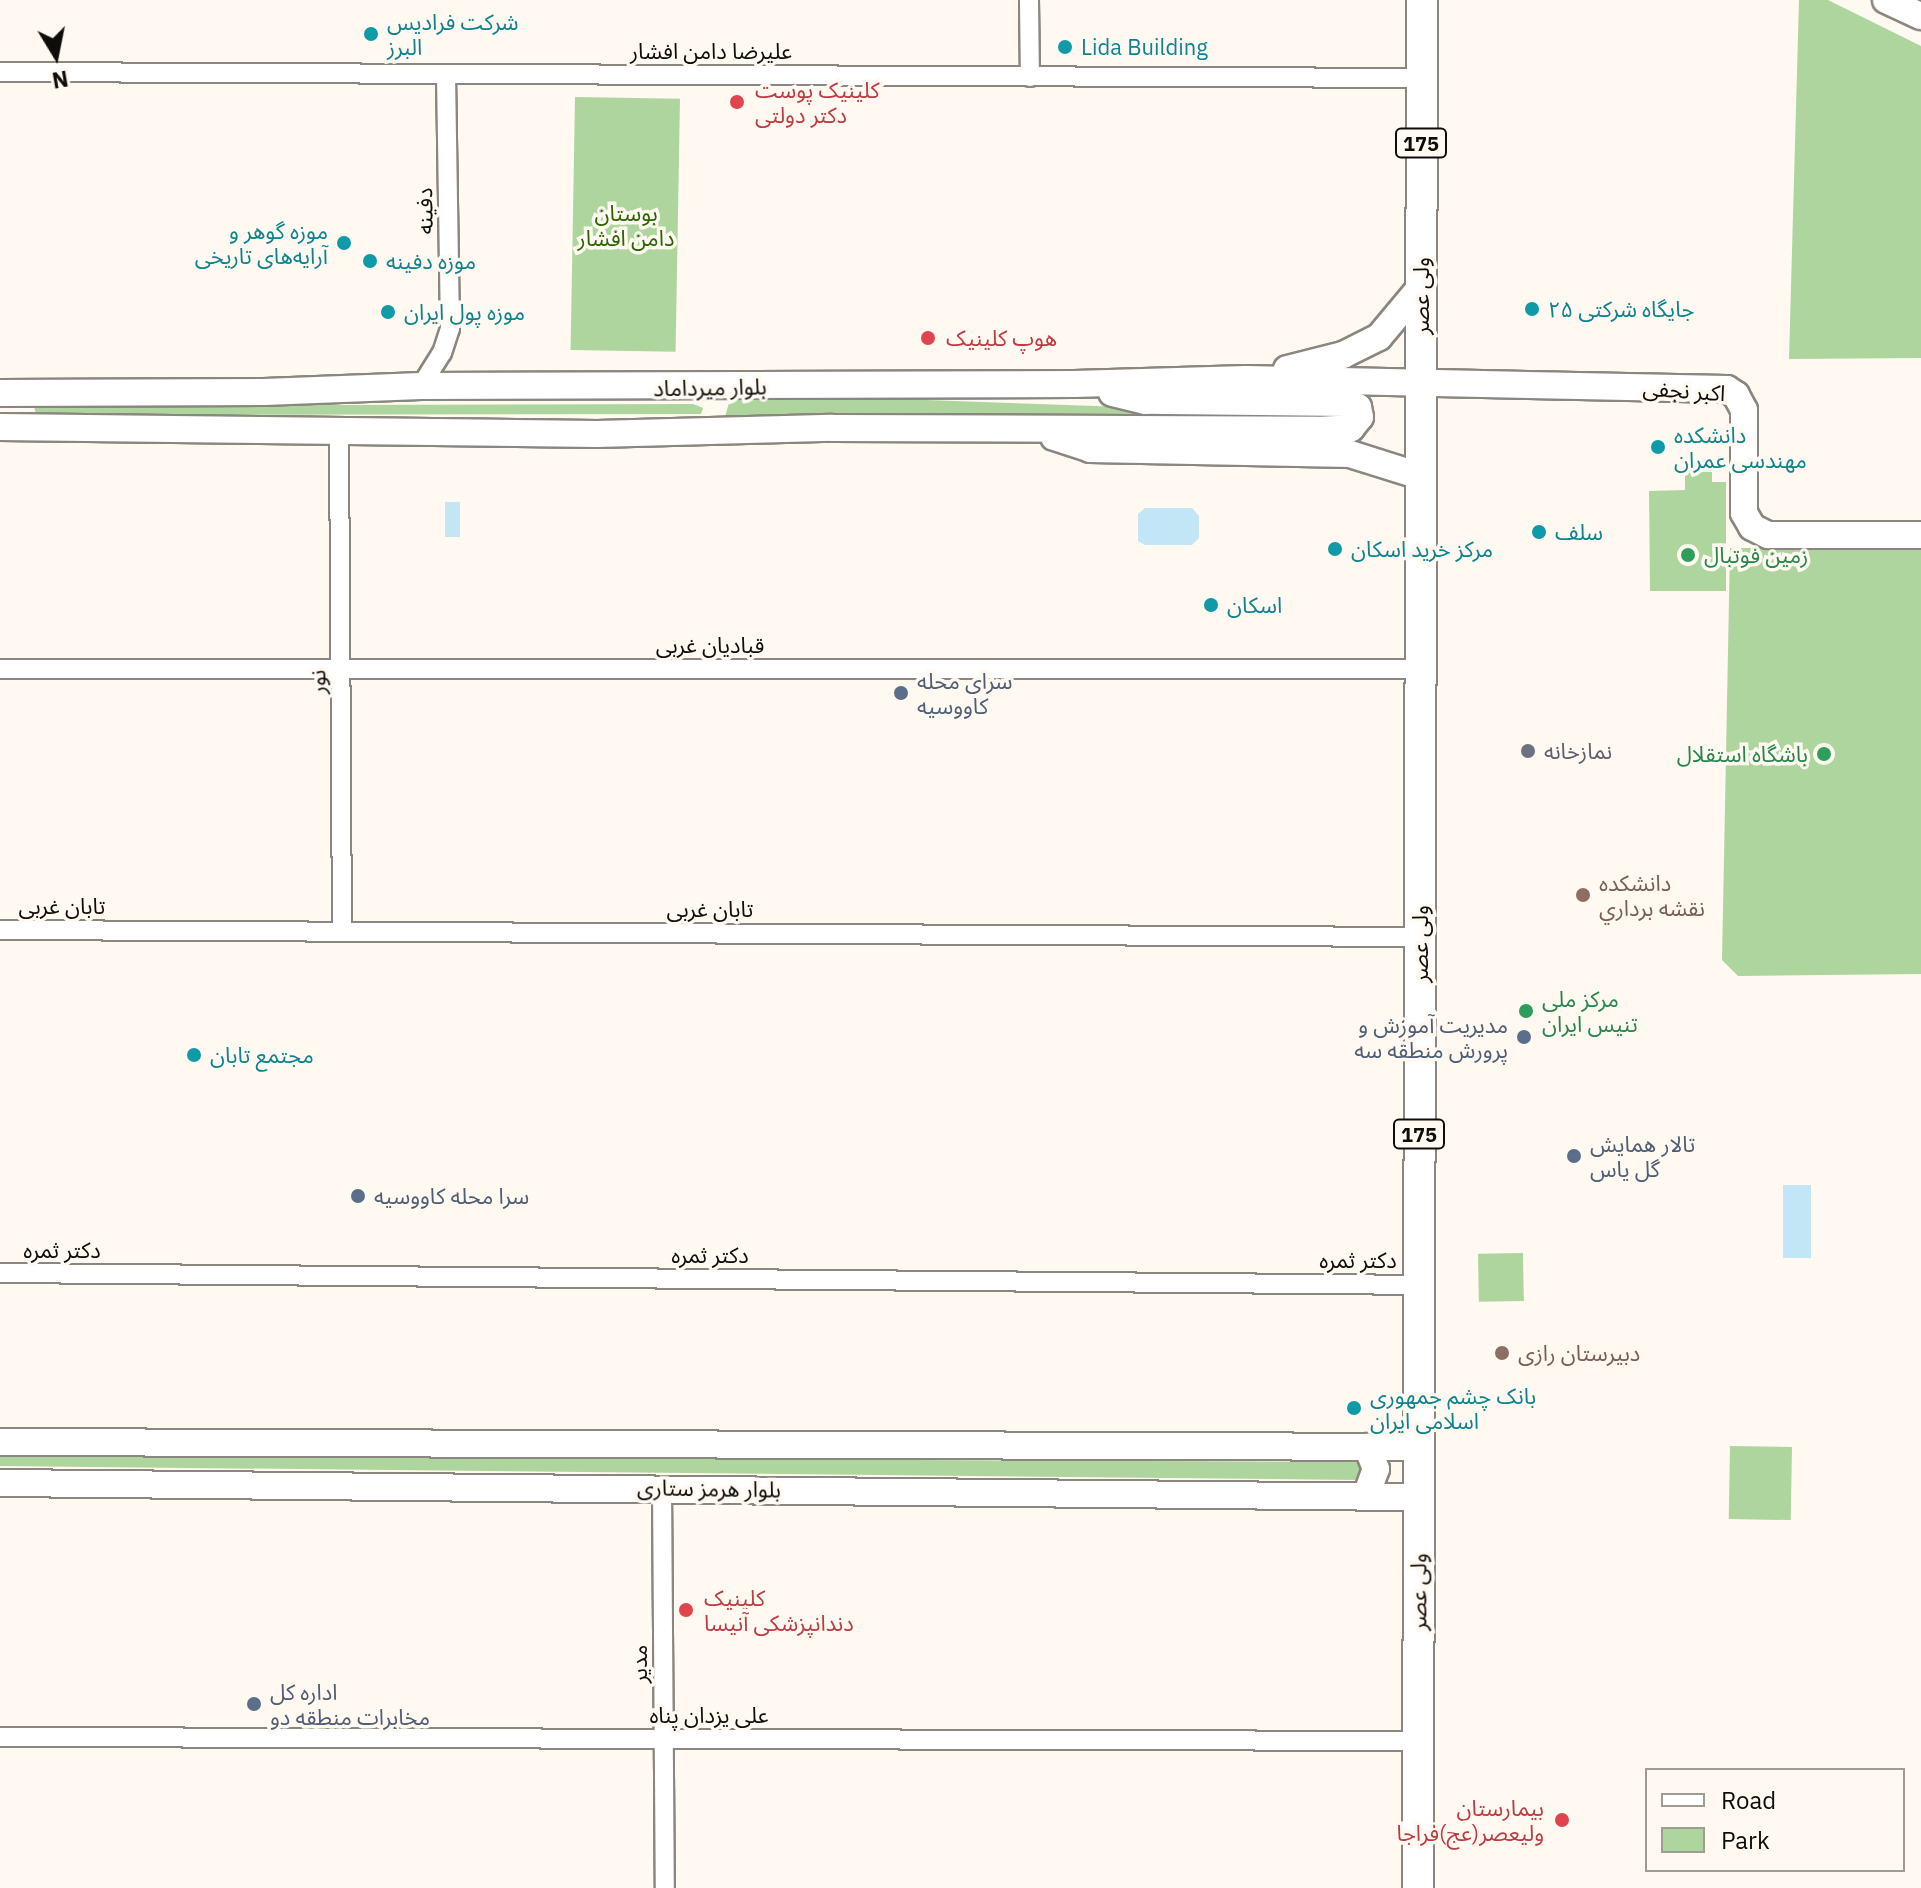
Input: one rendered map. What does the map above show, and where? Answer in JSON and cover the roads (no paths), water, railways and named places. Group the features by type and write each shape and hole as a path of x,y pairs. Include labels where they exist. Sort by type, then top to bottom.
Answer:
{"main road":[{"name":"ولی عصر","path":"1418,1888 1422,0"},
{"path":"1886,0 1921,16"},
{"path":"1246,379 1363,347 1394,323 1421,287"},
{"name":"بلوار میرداماد","path":"0,393 264,392 421,386 1074,384 1420,375"},
{"name":"اکبر نجفی","path":"1420,375 1727,389 1736,395 1744,410 1744,513 1752,527 1768,535 1921,535"},
{"path":"0,378 64,392"},
{"name":"بلوار میرداماد","path":"0,427 339,432 1317,430 1351,428 1360,417 1358,407 1348,403 1145,401 1074,384"},
{"path":"640,387 709,397 717,403 718,413 714,422 676,432"},
{"path":"0,445 65,445 140,429"},
{"path":"1032,429 1090,449 1350,454 1420,476"},
{"name":"بلوار هرمز ستاری","path":"0,1442 1419,1447"},
{"path":"1366,1496 1376,1469 1367,1447"},
{"name":"بلوار هرمز ستاری","path":"0,1483 662,1487 1418,1497"}],"street":[{"path":"1029,0 1030,77"},
{"name":"علیرضا دامن افشار","path":"0,72 1421,78"},
{"name":"دفینه","path":"421,386 442,353 450,329 446,74"},
{"name":"نور","path":"339,432 342,932"},
{"name":"قبادیان غربی","path":"0,669 1420,669"},
{"name":"تابان غربی","path":"0,930 1420,937"},
{"name":"دکتر ثمره","path":"0,1273 1419,1285"},
{"name":"مدیر","path":"662,1487 665,1888"},
{"name":"علی یزدان پناه","path":"0,1737 1418,1741"}],"water":[{"path":"445,502 460,502 460,537 445,537"},
{"path":"1145,508 1192,508 1199,516 1199,538 1192,545 1145,545 1138,541 1138,514"},
{"path":"1783,1185 1811,1185 1811,1258 1783,1258"}],"place":[{"name":"شرکت فرادیس البرز","path":"371,34"},
{"name":"Lida Building","path":"1065,47"},
{"name":"کلینیک پوست دکتر دولتى","path":"737,102"},
{"name":"موزه گوهر و آرایه‌های تاریخی","path":"344,243"},
{"name":"موزه دفینه","path":"370,261"},
{"name":"جایگاه شرکتی ۲۵","path":"1532,309"},
{"name":"موزه پول ایران","path":"388,312"},
{"name":"هوپ کلینیک","path":"928,338"},
{"name":"دانشکده مهندسی عمران","path":"1658,447"},
{"name":"سلف","path":"1539,532"},
{"name":"مرکز خرید اسکان","path":"1335,549"},
{"name":"زمین فوتبال","path":"1688,555"},
{"name":"اسکان","path":"1211,605"},
{"name":"سرای محله کاووسیه","path":"901,693"},
{"name":"نمازخانه","path":"1528,751"},
{"name":"باشگاه استقلال","path":"1824,754"},
{"name":"دانشكده نقشه برداري","path":"1583,895"},
{"name":"مرکز ملی تنیس ایران","path":"1526,1011"},
{"name":"مدیریت آموزش و پرورش منطقه سه","path":"1524,1037"},
{"name":"مجتمع تابان","path":"194,1055"},
{"name":"تالار همایش گل یاس","path":"1574,1156"},
{"name":"سرا محله کاووسیه","path":"358,1196"},
{"name":"دبیرستان رازی","path":"1502,1353"},
{"name":"بانک چشم جمهوری اسلامی ایران","path":"1354,1408"},
{"name":"کلینیک دندانپزشکی آنیسا","path":"686,1610"},
{"name":"اداره کل مخابرات منطقه دو","path":"254,1704"},
{"name":"بیمارستان ولیعصر(عج)فراجا","path":"1562,1820"}],"park label":[{"name":"بوستان دامن افشار","path":"626,224"}]}
